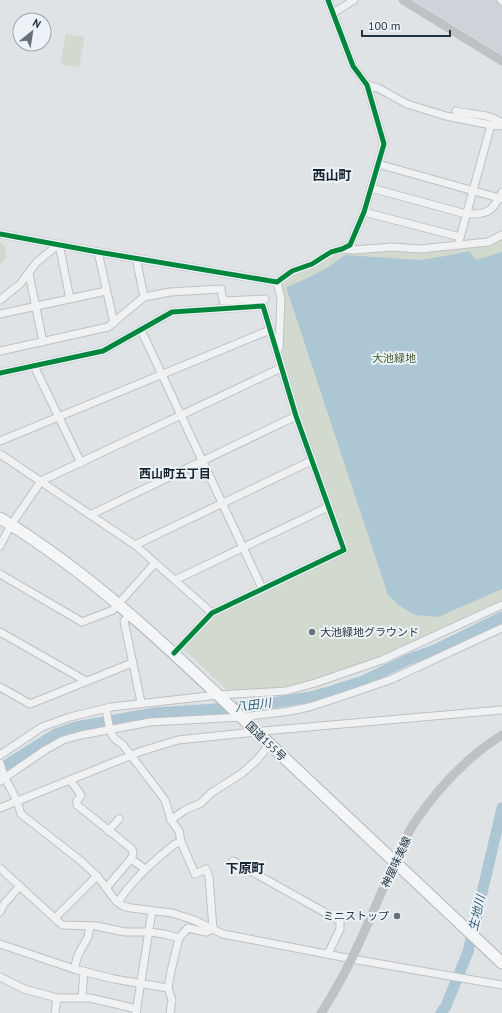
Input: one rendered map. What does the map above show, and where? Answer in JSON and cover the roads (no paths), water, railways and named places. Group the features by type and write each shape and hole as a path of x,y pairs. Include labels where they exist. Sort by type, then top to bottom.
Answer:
{"highway":[{"name":"国道155号","path":"0,518 67,564 119,604 218,694 256,732 502,962"}],"main road":[{"path":"403,0 502,61"},
{"name":"神屋味美線","path":"321,1013 352,959 414,823 433,798 458,770 480,750 502,735"}],"street":[{"path":"0,234 277,282 292,271 312,264 331,252 350,245 364,212 384,144 367,85 352,66 328,0"},
{"path":"332,13 354,0"},
{"path":"367,85 378,88 407,104 446,116 502,126"},
{"path":"456,111 485,115 502,122"},
{"path":"458,245 491,125"},
{"path":"371,188 466,214 479,215 488,212 501,196 473,191 378,164"},
{"path":"364,212 460,237"},
{"path":"342,249 354,250 392,247 420,249 488,242 502,235"},
{"path":"0,300 20,284 37,262 59,244"},
{"path":"59,244 70,299"},
{"path":"98,252 114,323"},
{"path":"136,258 144,296"},
{"path":"29,274 43,342"},
{"path":"277,282 281,299 279,348 277,352"},
{"path":"0,351 108,327 144,296 170,292 221,288 222,301 265,299"},
{"path":"0,314 106,291"},
{"path":"0,373 103,351 172,312 263,306 296,416 344,550 212,613 174,653"},
{"path":"141,330 262,588"},
{"path":"0,441 270,330"},
{"path":"34,366 81,463"},
{"path":"0,546 11,525 41,481 281,368"},
{"path":"90,514 296,416"},
{"path":"0,454 135,545 212,613"},
{"path":"135,545 311,461"},
{"path":"175,580 328,507"},
{"path":"0,574 82,622 113,610 155,563"},
{"path":"0,755 42,727 106,708 141,702 218,694 286,691 315,684 382,660 502,605"},
{"path":"130,614 124,621 141,702"},
{"path":"3,778 63,740 81,735 150,722 242,717 290,711 346,696 392,679 502,628"},
{"path":"0,632 86,681"},
{"path":"0,687 30,704 132,663"},
{"path":"106,708 110,730 114,738 123,745 165,800 171,820 179,832 181,842 195,874 206,869 208,873 213,930"},
{"path":"0,808 131,755 178,740 502,710"},
{"path":"171,820 185,810 201,803 211,793 241,774 257,760 270,744"},
{"path":"0,763 3,778 17,802 21,814 82,862 97,876 118,902 131,908 172,913 194,920 223,934 352,959 502,985"},
{"path":"70,780 81,795 77,801 77,805 132,849 133,854 131,859 106,888"},
{"path":"108,831 119,820"},
{"path":"118,902 125,891 145,869 175,844 181,842"},
{"path":"131,859 145,869"},
{"path":"233,861 340,921 340,929 328,954"},
{"path":"0,868 62,925 96,926 125,932 149,932 164,934 179,938"},
{"path":"55,918 97,876"},
{"path":"0,912 4,904 20,886"},
{"path":"0,977 24,989 57,998 73,999 82,997 137,1011 152,911"},
{"path":"74,969 78,955 88,937 90,926"},
{"path":"170,1013 172,1000 168,988 179,938 188,928 206,932 213,930"},
{"path":"0,944 74,969 114,979 168,988"},
{"path":"82,997 84,971"},
{"path":"55,1013 57,998"}],"water":[{"name":"大池緑地","path":"469,251 476,260 502,252 502,589 438,617 415,615 400,606 388,595 286,287 317,273 345,255 419,260"}],"waterway":[{"name":"八田川","path":"0,769 56,734 76,727 154,713 246,707 310,697 332,691 363,681 407,660 435,650 502,617"},
{"name":"生地川","path":"441,1013 446,1006 468,952 502,808"}],"place":[{"name":"大池緑地グラウンド","path":"312,632"},
{"name":"ミニストップ","path":"397,916"}],"district":[{"name":"西山町","path":"332,175"},
{"name":"西山町五丁目","path":"175,474"},
{"name":"下原町","path":"245,868"}]}
